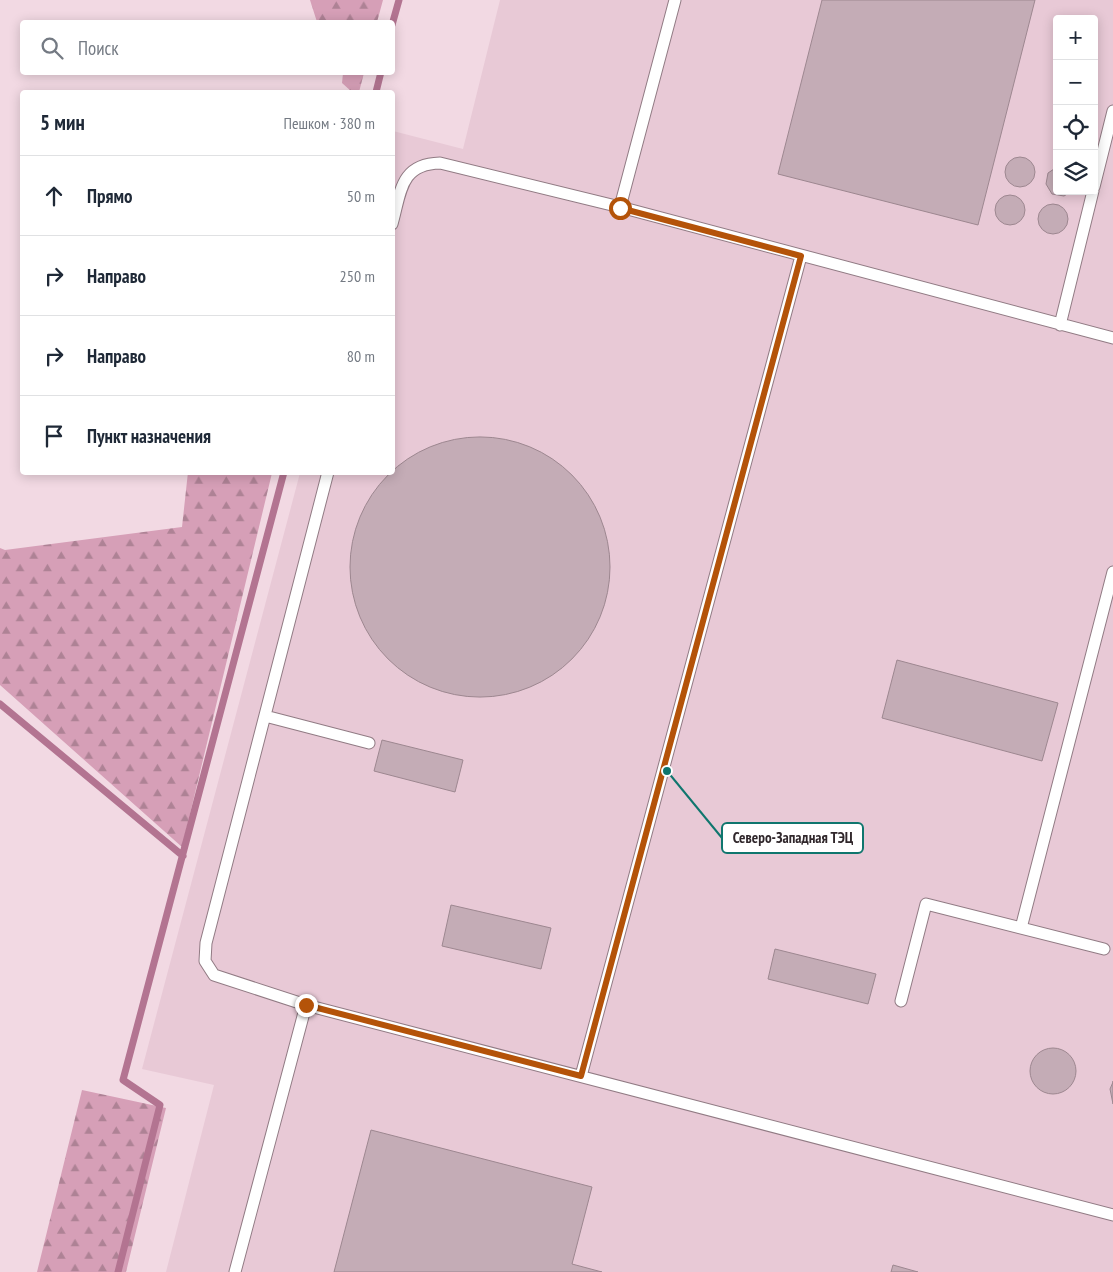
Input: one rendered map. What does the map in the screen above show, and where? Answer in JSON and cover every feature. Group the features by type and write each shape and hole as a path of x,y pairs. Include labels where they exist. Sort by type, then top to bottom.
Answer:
{"lane":[{"path":"620,208 675,0"},
{"path":"1098,170 1113,111"},
{"path":"395,213 404,181 413,170 426,163 440,163 620,208 1113,338"},
{"path":"1060,325 1092,195"},
{"path":"581,1076 801,256"},
{"path":"327,475 206,943 205,961 214,975 306,1005 1113,1215"},
{"path":"1021,928 1113,572"},
{"path":"265,716 369,743"},
{"path":"901,1001 926,904 1104,949"},
{"path":"235,1272 306,1005"}],"shaded area":[{"path":"500,0 1113,0 1113,1272 166,1272 214,1085 142,1069 299,475 395,475 395,132 463,149"}],"green space":[{"path":"310,0 383,0 378,20 316,20"},
{"path":"343,75 363,75 360,90 350,90 342,83"},
{"path":"188,475 272,475 182,847 0,685 0,548 5,550 182,527"},
{"path":"82,1090 166,1108 126,1272 37,1272"}],"building":[{"path":"822,0 1035,0 978,225 778,174"},
{"path":"1020,157 1026,158 1034,166 1034,178 1026,186 1020,187 1014,186 1006,178 1005,172 1006,166 1014,158"},
{"path":"1053,170 1053,194 1046,184 1048,173"},
{"path":"1010,195 1021,199 1025,210 1021,221 1010,225 999,221 995,210 999,199"},
{"path":"1053,204 1064,208 1068,219 1064,230 1053,234 1042,230 1038,219 1042,208"},
{"path":"480,437 505,440 530,447 552,459 572,475 595,506 604,529 609,554 609,580 600,617 588,639 572,659 552,675 530,687 505,694 480,697 455,694 430,687 408,675 388,659 372,639 360,617 353,592 350,567 353,542 360,517 372,495 388,475 395,475 395,469 408,459 430,447 455,440"},
{"path":"897,660 1058,703 1042,761 882,718"},
{"path":"382,740 463,760 455,792 374,771"},
{"path":"451,905 551,928 541,969 442,946"},
{"path":"775,949 876,974 868,1004 768,979"},
{"path":"1053,1048 1066,1052 1072,1058 1076,1071 1072,1084 1066,1090 1053,1094 1040,1090 1034,1084 1030,1071 1034,1058 1040,1052"},
{"path":"1113,1082 1113,1104 1110,1089"},
{"path":"371,1130 592,1187 572,1264 602,1272 334,1272"},
{"path":"893,1265 918,1272 891,1272"}],"waterway":[{"path":"393,20 399,0"},
{"path":"376,90 380,75"},
{"path":"118,1272 160,1105 123,1080 283,475"},
{"path":"0,704 183,856"}],"place":[{"name":"Северо-Западная ТЭЦ","path":"667,771"}],"route":[{"path":"306,1005 581,1076 801,256 620,208"}]}
